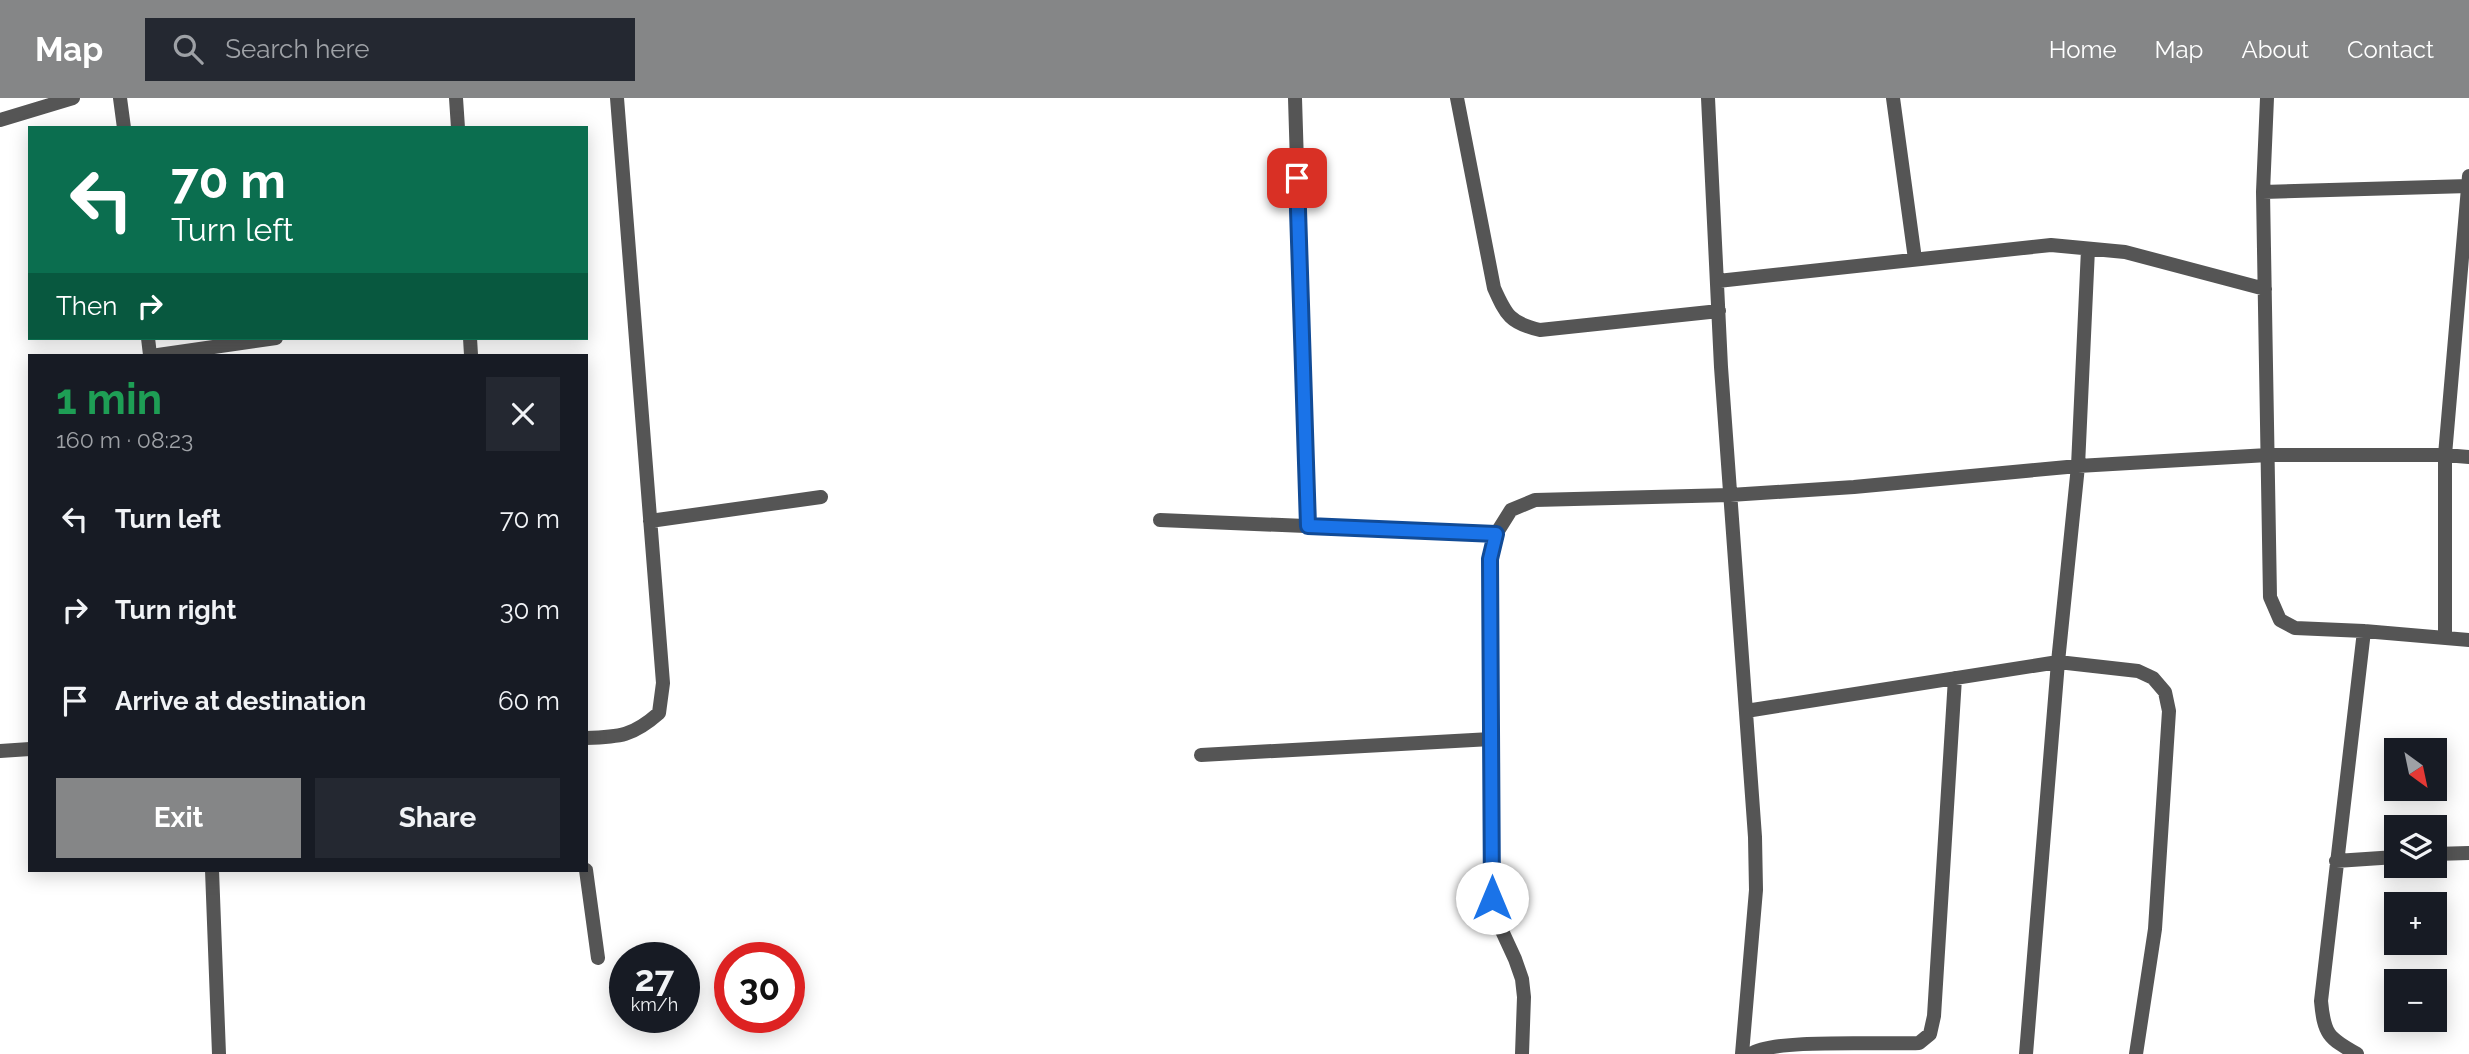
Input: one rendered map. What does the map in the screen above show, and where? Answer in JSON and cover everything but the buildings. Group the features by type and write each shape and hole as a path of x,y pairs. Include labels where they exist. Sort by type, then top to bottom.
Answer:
{"street":[{"path":"0,120 73,98"},
{"path":"120,98 124,126"},
{"path":"456,98 458,126"},
{"path":"588,738 615,737 640,729 659,713 663,683 617,98"},
{"path":"1295,98 1308,526"},
{"path":"1457,98 1494,288 1505,313 1519,325 1540,330 1719,311"},
{"path":"1707,98 1721,367 1755,837 1756,890 1742,1054"},
{"path":"1894,98 1915,258"},
{"path":"2266,98 2263,192 2270,597 2280,620 2295,628 2469,640"},
{"path":"2445,637 2445,455 2469,176"},
{"path":"2263,192 2469,186"},
{"path":"1718,281 2051,245 2124,252 2265,289"},
{"path":"2026,1054 2058,662 2078,466 2088,249"},
{"path":"165,354 262,340"},
{"path":"1522,1054 1522,979 1516,959 1497,920 1492,898 1490,559 1496,534 1511,510 1535,500 1730,495 2078,466 2268,455 2469,457"},
{"path":"650,521 821,497"},
{"path":"1160,520 1496,534"},
{"path":"2357,1054 2338,1043 2323,1026 2320,1001 2364,631"},
{"path":"1746,711 2058,662 2138,671 2152,678 2165,692 2169,711 2155,929 2136,1054"},
{"path":"1751,1054 1758,1049 1781,1045 1919,1043 1930,1034 1934,1016 1955,678"},
{"path":"1200,755 1491,739"},
{"path":"0,751 28,749"},
{"path":"2447,854 2469,853"},
{"path":"2336,861 2384,858"},
{"path":"212,872 219,1054"},
{"path":"586,872 598,958"}],"route":[{"path":"1297,178 1308,526 1496,534 1490,559 1492,898"}]}
